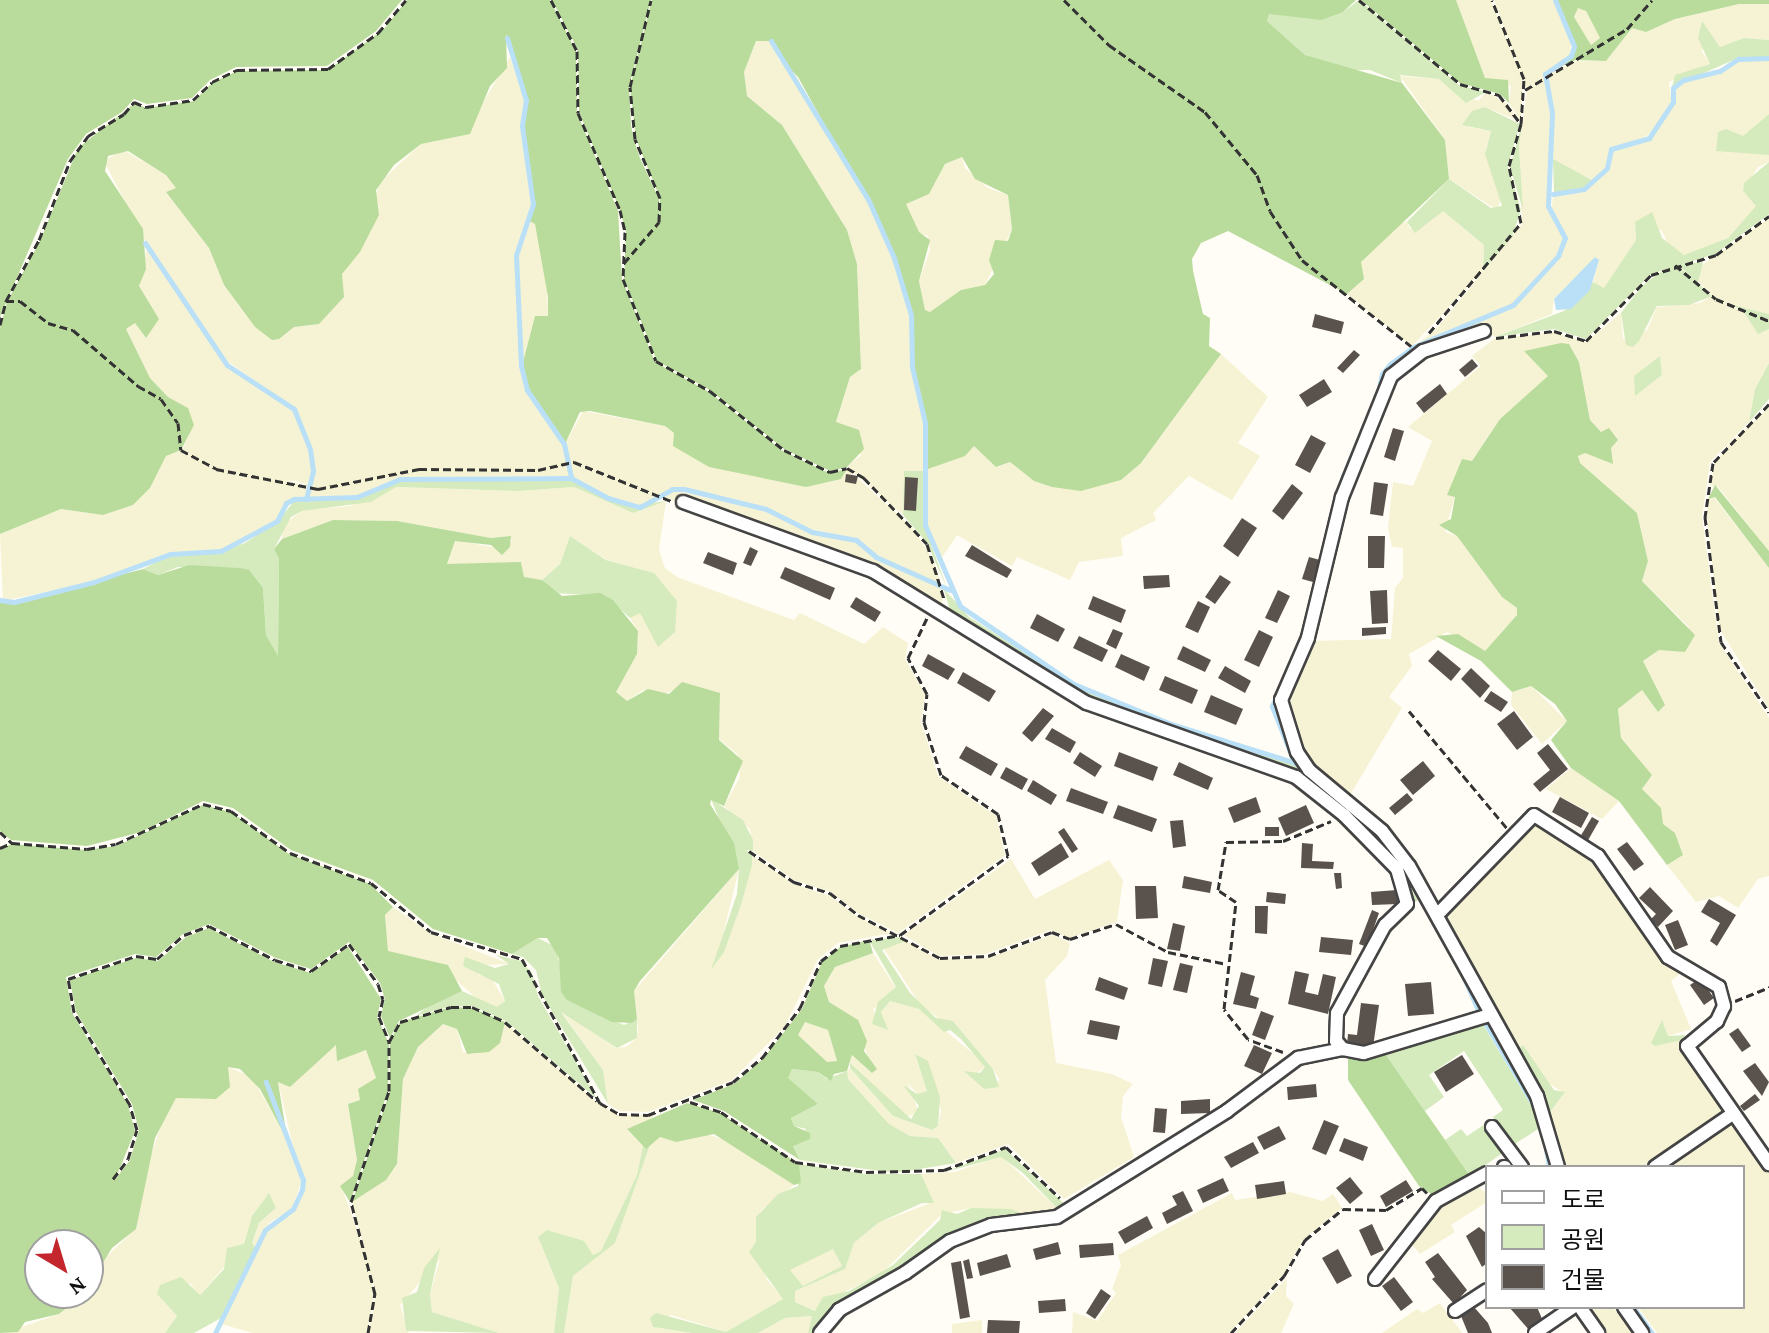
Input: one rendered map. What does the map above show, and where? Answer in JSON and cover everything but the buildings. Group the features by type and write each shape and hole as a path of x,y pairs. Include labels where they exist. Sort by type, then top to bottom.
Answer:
{"street":[{"path":"1484,331 1423,351 1391,376 1342,497 1308,638 1281,700 1297,752 1309,770 1397,848 1437,915 1537,1096 1557,1165"},
{"path":"683,502 873,571 940,608 1087,703 1219,746 1296,777 1344,815 1397,869 1407,904 1385,925 1337,1013 1336,1041 1343,1049"},
{"path":"1437,915 1534,815 1598,856 1668,957 1708,977 1719,987 1724,1006 1717,1021 1687,1046 1731,1115 1769,1164"},
{"path":"820,1333 839,1310 961,1235 991,1225 1057,1217 1072,1209 1227,1111 1298,1058 1343,1049 1364,1053 1490,1015"},
{"path":"1658,1165 1731,1115"},
{"path":"1492,1127 1520,1165"},
{"path":"1375,1279 1436,1201 1485,1174"},
{"path":"1455,1311 1485,1291"},
{"path":"1535,1333 1570,1309"},
{"path":"1581,1309 1598,1333"},
{"path":"1625,1309 1642,1333"}],"path":[{"path":"0,325 6,301 39,240 70,161 88,136 124,114 134,102 146,107 193,100 212,82 237,70 328,69 378,33 406,0"},
{"path":"389,1042 400,1022 451,1007 472,1007 505,1022 600,1103 619,1114 648,1115 733,1082 762,1058 800,1008 821,961 840,946 900,935 1008,856 998,814 941,775 924,722 927,694 908,658 940,608 940,576 927,544 864,478 847,468 830,472 784,450 710,391 656,361 623,279 620,210 578,113 577,51 551,0"},
{"path":"624,263 659,222 660,198 635,139 630,87 651,0"},
{"path":"1064,0 1109,45 1205,112 1257,175 1270,211 1302,260 1413,347 1404,364"},
{"path":"1359,0 1460,84 1499,95 1521,124"},
{"path":"1425,337 1521,223 1509,166 1521,124 1525,90 1492,0"},
{"path":"1525,90 1627,29 1652,0"},
{"path":"1484,331 1504,340 1554,331 1586,341 1651,275 1675,265 1716,255 1769,216"},
{"path":"1675,265 1716,299 1769,321"},
{"path":"6,301 20,301 48,323 73,330 138,386 161,399 178,423 181,450 216,469 318,489 419,469 538,470 574,462 627,479 667,501 683,502"},
{"path":"1769,404 1713,463 1705,517 1721,642 1769,712"},
{"path":"1409,711 1514,836"},
{"path":"0,848 12,843 87,849 116,844 203,804 231,811 290,853 371,883 431,932 522,959 600,1103"},
{"path":"1298,1058 1248,1039 1231,1024 1224,1009 1236,902 1218,890 1226,842 1283,841 1344,815"},
{"path":"0,832 12,843"},
{"path":"749,851 794,882 830,893 858,915 940,958 988,956 1052,932 1070,939 1116,924 1168,952 1227,964"},
{"path":"113,1179 128,1159 137,1130 123,1092 74,1012 68,979 136,956 157,959 184,935 209,926 275,960 311,971 349,944 378,984 383,999 379,1017 389,1042 389,1091 351,1202 375,1294 368,1333"},
{"path":"1724,1006 1769,987"},
{"path":"687,1101 721,1112 795,1162 896,1174 944,1170 1006,1147 1072,1209"},
{"path":"1231,1333 1284,1276 1305,1240 1343,1209 1386,1210 1422,1188 1436,1201"}],"shaded area":[{"path":"1456,0 1491,0 1523,80 1521,122 1509,103 1511,86 1485,78"},
{"path":"1494,0 1554,0 1571,40 1570,55 1543,75 1551,113 1547,206 1564,238 1552,264 1513,304 1416,345 1438,327 1522,224 1519,147 1527,91 1534,85 1526,89"},
{"path":"1739,4 1769,4 1769,40 1744,38 1720,47 1705,26 1702,52 1710,63 1669,82 1672,102 1655,130 1639,141 1610,148 1607,159 1611,149 1650,139 1674,103 1674,88 1684,81 1721,72 1739,60 1769,59 1769,114 1725,153 1739,149 1769,155 1769,162 1758,167 1743,191 1757,206 1728,238 1685,255 1669,246 1662,231 1635,222 1636,240 1604,289 1593,282 1599,260 1554,298 1552,314 1495,337 1485,330 1408,358 1413,348 1514,306 1553,265 1566,238 1551,217 1553,196 1584,190 1607,168 1593,181 1553,159 1546,74 1577,61 1606,61 1632,28 1646,32 1675,19"},
{"path":"1578,7 1586,11 1600,38 1591,45 1574,17"},
{"path":"756,41 771,41 779,60 797,77 832,145 868,200 894,258 911,315 911,367 925,423 925,470 974,446 997,467 1010,462 1034,481 1141,463 1221,354 1268,397 1238,443 1260,456 1232,500 1189,476 1153,513 1156,520 1121,538 1123,556 1079,562 1070,580 1017,557 1012,566 957,535 941,559 925,524 925,471 904,471 903,515 847,467 861,455 836,423 850,377 861,369 857,264 847,230 782,125 747,96 744,72"},
{"path":"510,57 525,100 521,126 532,204 515,255 520,366 526,390 563,445 569,463 565,444 583,411 665,426 674,433 677,447 709,467 841,479 847,469 912,527 934,561 941,585 876,556 856,539 802,527 767,508 676,487 640,506 609,497 571,476 400,478 357,496 307,498 314,471 311,449 295,409 220,356 155,260 104,161 123,150 166,174 177,189 167,193 209,248 224,285 255,327 278,339 294,327 319,324 343,297 342,274 370,233 379,207 375,198 380,182 421,144 464,135"},
{"path":"1400,76 1439,79 1478,101 1486,92 1508,104 1519,121 1485,107 1469,127 1491,131 1486,148 1501,199 1497,210 1449,179 1445,140"},
{"path":"962,157 965,168 988,188 1008,195 1012,229 985,285 930,312 925,310 919,281 930,250 928,236 919,233 905,204 929,194 945,164"},
{"path":"1442,210 1484,245 1483,271 1412,346 1347,294 1364,279 1360,262 1398,224 1407,222 1410,229"},
{"path":"1769,218 1769,314 1729,304 1743,312 1758,333 1769,329 1769,363 1755,389 1749,422 1710,462 1702,517 1719,643 1769,718 1769,876 1758,879 1738,908 1719,896 1696,902 1667,865 1683,855 1675,833 1666,830 1642,789 1651,775 1621,738 1618,709 1642,690 1658,712 1664,706 1643,661 1659,650 1676,650 1689,627 1642,581 1648,561 1637,513 1580,463 1578,455 1601,432 1590,420 1579,362 1569,344 1524,351 1549,376 1500,419 1471,462 1462,459 1448,495 1455,496 1445,532 1457,536 1502,597 1517,608 1517,615 1485,651 1447,632 1409,654 1412,666 1389,697 1402,708 1350,795 1318,771 1302,749 1291,718 1291,684 1311,641 1391,639 1395,588 1403,578 1403,548 1392,547 1388,528 1393,482 1413,486 1432,441 1408,427 1481,366 1472,356 1494,339 1554,332 1586,342 1621,313 1623,339 1647,330 1657,307 1700,303 1712,295 1699,282 1698,268","holes":["1660,357 1662,375 1635,395"]},
{"path":"529,221 535,224 547,279 548,317 535,316 522,366 516,264"},
{"path":"147,249 227,366 293,410 310,449 312,471 307,485 285,480 307,486 305,498 286,502 276,520 220,550 169,553 93,582 3,601 0,534 61,509 103,515 133,505 150,488 166,456 181,450 193,459 182,450 190,432 188,408 168,397 150,378 126,329 135,322 145,337 139,286"},
{"path":"1769,407 1769,551 1718,487 1710,486 1715,463 1728,445"},
{"path":"395,487 519,491 574,487 633,513 666,501 659,550 665,568 677,577 794,620 800,613 864,644 883,627 908,643 905,659 925,694 921,722 938,776 996,816 1005,855 898,933 858,913 831,892 794,880 753,851 750,829 724,806 740,777 738,755 719,739 720,693 676,689 662,695 643,690 627,701 615,693 637,654 638,631 630,618 640,612 654,573 607,560 570,536 560,564 542,580 532,582 524,577 521,562 447,565 455,540 497,548 512,541 510,536 491,538 397,521 333,520 282,539 283,525 303,510 350,506"},
{"path":"672,490 766,510 801,529 856,540 875,557 942,588 943,601 938,604 910,588 663,497"},
{"path":"1714,497 1769,568 1769,709 1719,628 1707,517 1708,499"},
{"path":"1531,686 1567,721 1542,744 1511,705 1512,692"},
{"path":"1571,768 1619,801 1602,819 1546,789"},
{"path":"1535,821 1596,859 1683,971 1671,981 1691,1029 1668,1036 1661,1020 1666,1039 1682,1040 1724,1111 1646,1165 1566,1165 1550,1112 1564,1093 1544,1080 1523,1046 1519,1050 1443,913"},
{"path":"752,855 793,884 830,896 856,916 892,933 838,943 818,959 785,1026 732,1080 648,1112 620,1111 608,1104 603,1070 561,1011 616,1048 626,1047 637,1038 634,991 739,869 715,967 741,905"},
{"path":"1011,859 1035,899 1109,860 1123,880 1117,922 1069,938 1050,930 986,954 939,956 904,935"},
{"path":"393,907 430,933 510,964 483,965 478,975 490,976 505,1001 497,1008 477,999 454,978 388,951 385,915"},
{"path":"1053,935 1070,943 1067,956 1045,980 1056,1063 1112,1074 1133,1084 1123,1096 1121,1117 1134,1157 1064,1199 1008,1144 956,1163 938,1138 910,1136 889,1124 847,1078 847,1071 850,1068 893,1116 932,1130 938,1126 941,1110 927,1061 915,1055 927,1091 917,1094 908,1083 919,1113 905,1117 850,1063 852,1055 872,1073 858,1021 829,1002 824,986 835,967 873,953 896,988 873,1010 887,1030 881,1012 890,1001 919,1009 981,1060 985,1067 976,1074 983,1089 1000,1080 993,1069 953,1021 942,1021 919,1003 882,946 906,941 938,959 988,958"},
{"path":"505,1022 599,1104 618,1115 654,1115 647,1125 627,1130 643,1146 637,1175 601,1251 592,1255 538,1237 559,1288 554,1333 499,1333 432,1312 430,1294 440,1259 400,1305 409,1333 369,1333 376,1293 352,1202 386,1180 397,1164 403,1079 418,1047 443,1024 457,1029 463,1052 474,1054 485,1050"},
{"path":"805,1022 828,1030 837,1061 827,1063 797,1034"},
{"path":"337,1044 337,1060 366,1050 376,1078 360,1100 348,1104 357,1160 353,1177 341,1186 369,1261 374,1294 367,1333 253,1333 221,1324 266,1230 294,1210 303,1190 278,1081 306,1071"},
{"path":"228,1067 252,1077 285,1136 302,1180 292,1209 269,1223 257,1249 252,1243 259,1223 276,1208 266,1197 252,1216 244,1244 199,1296 190,1283 163,1301 177,1316 165,1333 5,1333 66,1309 104,1309 104,1259 136,1228 148,1164 167,1109 176,1098 217,1099"},
{"path":"1730,1120 1769,1172 1769,1333 1657,1333 1639,1309 1745,1309 1745,1165 1662,1165"},
{"path":"702,1133 736,1143 794,1185 761,1210 756,1242 767,1280 784,1299 726,1332 671,1315 653,1327 692,1333 564,1333 573,1276 615,1243 650,1145 660,1137 676,1142"},
{"path":"1001,1156 1056,1207 1056,1214 1031,1217 971,1208 942,1214 882,1273 820,1304 816,1311 795,1302 795,1291 844,1269 854,1243 878,1223 933,1202 921,1174 955,1172"},
{"path":"1470,1183 1485,1192 1485,1203 1451,1225 1455,1232 1420,1254 1409,1241 1435,1207"},
{"path":"1290,1192 1323,1201 1333,1194 1342,1208 1304,1239 1283,1275 1229,1333 1072,1333 1073,1312 1097,1321 1116,1293 1112,1289 1121,1265 1118,1255 1232,1193 1235,1200"},
{"path":"833,1248 842,1266 803,1286 789,1270"},
{"path":"1287,1278 1286,1296 1294,1304 1281,1333 1235,1333"},
{"path":"1440,1303 1462,1333 1382,1333 1417,1309 1423,1313"},
{"path":"1583,1309 1614,1309 1632,1333 1600,1333"},
{"path":"813,1316 808,1333 758,1333 785,1318"},
{"path":"982,1320 982,1333 952,1333 952,1324"}],"green space":[{"path":"0,0 402,0 376,31 327,66 236,67 210,80 192,98 147,104 134,99 122,112 86,134 68,159 0,317"},
{"path":"407,0 550,0 576,51 577,113 618,211 622,279 655,362 709,392 783,451 829,473 847,469 841,479 806,487 709,467 673,446 674,433 665,426 590,411 580,412 565,444 528,389 522,366 535,316 548,316 548,297 535,224 529,221 534,204 523,126 526,100 506,34 507,68 490,86 470,134 421,144 394,165 376,190 379,215 360,252 342,274 344,297 319,324 294,327 279,339 272,340 255,327 224,285 209,248 166,192 176,188 166,175 128,151 108,156 105,171 143,229 146,269 139,286 159,319 146,338 135,323 126,329 150,378 168,397 188,408 194,425 181,450 166,456 150,488 133,505 103,515 61,509 0,534 0,328 7,302 40,241 78,148 135,103 146,108 194,101 212,83 237,71 328,70 384,29"},
{"path":"552,0 651,0 629,87 634,140 659,199 659,219 660,198 636,139 630,87 652,0 1356,0 1343,12 1321,20 1269,14 1267,21 1305,55 1402,83 1445,140 1449,179 1361,262 1364,279 1347,294 1228,231 1201,243 1192,259 1193,271 1203,314 1210,318 1209,346 1221,354 1141,463 1121,480 1081,491 1052,487 1034,481 1010,462 996,467 974,446 965,456 925,470 926,423 912,367 912,315 888,239 798,77 780,59 772,41 756,41 744,72 747,96 782,125 847,230 857,264 861,369 850,377 836,422 859,430 864,449 847,467 830,471 784,449 710,390 657,361 624,279 626,232 620,210 579,112 578,50","holes":["962,157 975,179 1008,195 1012,229 1008,241 995,240 989,260 994,274 985,285 961,290 930,312 925,310 919,281 930,240 919,232 906,204 929,194 945,164"]},
{"path":"1359,0 1459,85 1486,92 1466,103 1439,79 1400,75 1402,83 1370,70 1346,70 1305,55 1267,21 1268,14 1343,12"},
{"path":"1361,0 1456,0 1485,78 1508,80 1509,103 1500,94 1460,83"},
{"path":"1556,0 1769,0 1769,4 1739,4 1675,19 1646,32 1632,28 1606,61 1576,60 1548,72 1572,57 1575,46","holes":["1578,8 1586,11 1600,38 1591,45 1574,17"]},
{"path":"1702,21 1720,47 1744,38 1769,40 1769,57 1738,58 1672,87 1675,75 1710,64 1698,38"},
{"path":"1485,107 1520,124 1508,166 1521,210 1512,237 1483,271 1484,245 1443,211 1415,233 1407,222 1449,179 1491,208 1502,206 1485,154 1491,131 1462,125 1472,111"},
{"path":"1769,114 1769,155 1716,151 1718,132 1726,129 1743,136"},
{"path":"1522,124 1519,147 1523,210 1510,167"},
{"path":"1553,159 1593,181 1583,188 1554,193"},
{"path":"1769,162 1769,214 1715,254 1651,274 1586,339 1554,329 1495,337 1564,311 1593,282 1604,288 1636,240 1635,222 1652,212 1662,238 1684,255 1728,238 1756,206 1743,191 1744,183"},
{"path":"1703,262 1698,283 1712,296 1689,305 1657,306 1639,341 1633,347 1626,345 1621,313 1642,286 1665,269 1675,266 1689,274 1677,265"},
{"path":"1729,304 1769,314 1769,329 1758,334 1743,311"},
{"path":"1569,344 1579,362 1590,420 1601,432 1609,428 1618,440 1611,448 1613,464 1585,453 1578,456 1580,463 1637,513 1648,561 1642,581 1695,635 1685,652 1659,650 1643,661 1665,705 1658,712 1642,690 1618,709 1621,738 1652,775 1642,789 1661,808 1663,824 1675,833 1683,855 1667,865 1619,801 1571,768 1551,740 1567,721 1555,704 1531,686 1512,692 1481,661 1436,636 1458,634 1485,651 1517,615 1517,608 1502,597 1457,536 1439,525 1451,519 1455,497 1447,495 1462,459 1472,461 1500,419 1548,376 1524,351"},
{"path":"1410,350 1377,402 1305,638 1279,699 1294,753 1395,849 1480,1000 1481,1014 1404,866 1382,837 1295,762 1273,705 1298,648 1330,517 1383,374"},
{"path":"1660,356 1662,375 1635,396 1634,376"},
{"path":"1769,363 1769,399 1749,422 1755,389"},
{"path":"904,471 925,471 924,525 947,588 927,543 903,515"},
{"path":"570,479 630,506 666,501 633,513 574,487 519,491 396,487 371,502 302,511 291,517 274,549 279,559 278,657 266,635 263,588 240,568 178,567 158,575 143,569 170,555 221,551 245,543 277,522 295,500 357,498 400,480"},
{"path":"1715,485 1769,551 1769,568 1715,497 1708,499"},
{"path":"333,520 397,521 491,538 511,536 510,547 502,555 491,545 455,541 447,564 521,562 524,577 542,580 562,596 600,593 613,600 638,631 637,654 616,692 627,701 648,689 669,694 682,682 720,693 719,740 743,761 724,806 711,800 710,804 734,843 739,869 640,981 634,991 637,1019 632,1023 612,1022 567,1000 561,992 559,958 547,938 538,938 512,954 433,929 373,880 291,850 233,808 203,801 141,832 87,846 11,840 0,831 0,601 14,603 143,569 158,575 189,565 240,568 249,570 263,588 266,635 278,656 279,559 274,549 282,539"},
{"path":"570,536 606,560 654,573 677,601 675,632 658,647 640,613 630,618 606,596 555,593 542,580 560,564"},
{"path":"944,589 969,617 1074,684 1171,724 1293,763 1380,839 1418,900 1401,911 1407,904 1397,869 1296,776 1087,703 951,614"},
{"path":"711,799 743,820 753,840 753,851 746,850 752,855 752,865 741,905 724,952 711,970 737,894 739,869"},
{"path":"203,805 231,812 289,854 370,884 393,907 385,915 388,951 448,965 462,991 399,1021 390,1038 381,1016 385,999 380,983 349,942 311,969 276,958 209,924 183,934 156,957 135,954 66,977 72,1013 128,1105 135,1131 115,1180 130,1160 139,1130 132,1104 76,1012 70,980 136,958 158,961 186,937 209,928 274,962 311,973 348,947 381,999 377,1017 389,1044 388,1091 350,1202 340,1186 353,1176 357,1160 348,1104 360,1100 358,1089 376,1078 366,1050 337,1061 336,1045 290,1087 278,1082 287,1137 267,1082 285,1136 260,1089 240,1069 228,1067 230,1087 216,1099 176,1098 155,1138 136,1229 112,1248 104,1261 104,1229 24,1229 24,1309 65,1309 59,1314 25,1322 18,1332 0,1333 0,849 12,844 86,850 117,846"},
{"path":"1443,913 1519,1049 1523,1045 1554,1090 1565,1092 1550,1112 1566,1165 1561,1165 1551,1126"},
{"path":"900,937 906,941 882,950 910,993 936,1018 953,1021 993,1069 999,1087 984,1089 964,1071 980,1073 985,1067 961,1039 950,1030 944,1032 919,1009 890,1001 881,1012 888,1030 872,1024 878,1002 896,987 869,940"},
{"path":"538,938 556,947 567,1000 624,1025 637,1019 637,1038 617,1048 561,1012 603,1070 608,1104 542,995 536,970 523,957 512,954"},
{"path":"869,940 873,953 835,967 824,986 829,1002 858,1020 867,1041 864,1051 877,1069 872,1073 852,1055 847,1071 834,1074 831,1081 818,1072 792,1069 788,1078 818,1104 791,1118 794,1126 810,1133 810,1139 793,1146 800,1160 724,1111 693,1100 734,1084 763,1059 802,1009 822,962 840,947","holes":["805,1022 828,1030 837,1061 827,1062 798,1035"]},
{"path":"496,955 521,961 532,973 538,996 597,1099 506,1021 472,1006 451,1006 416,1016 436,1000 462,991 497,1007 505,1001 499,984 463,966 465,957 495,968 509,964"},
{"path":"451,1007 472,1008 505,1022 500,1043 489,1052 467,1054 457,1029 443,1024 418,1047 403,1079 397,1164 386,1180 352,1202 390,1091 390,1041 400,1022"},
{"path":"1662,1020 1668,1036 1685,1035 1682,1040 1655,1046 1651,1043"},
{"path":"1482,1023 1537,1115 1538,1129 1512,1146 1493,1117 1503,1110 1464,1051 1429,1075 1444,1097 1425,1111 1386,1055"},
{"path":"915,1054 928,1061 940,1097 938,1126 932,1130 893,1116 850,1068 850,1063 911,1119 919,1106 903,1085 917,1094 927,1091"},
{"path":"1386,1055 1470,1176 1436,1197 1419,1186 1348,1080 1348,1059"},
{"path":"792,1069 818,1072 827,1079 847,1071 848,1079 889,1124 910,1136 938,1138 956,1163 895,1173 800,1160 793,1146 806,1129 794,1126 791,1118 818,1104 787,1078"},
{"path":"687,1103 720,1113 799,1164 801,1183 794,1185 714,1134 676,1142 660,1137 646,1149 627,1129"},
{"path":"1485,1124 1504,1152 1470,1176 1445,1140 1461,1129 1467,1136"},
{"path":"650,1145 615,1243 573,1276 564,1333 554,1333 559,1288 538,1237 547,1230 584,1241 593,1255 601,1251 637,1175 643,1146"},
{"path":"1005,1149 1068,1207 1056,1214 1056,1207 1023,1173 1001,1157 945,1172"},
{"path":"799,1164 866,1174 921,1174 934,1203 922,1203 878,1223 854,1243 845,1269 795,1291 795,1302 815,1311 823,1297 849,1291 893,1265 940,1220 942,1210 957,1214 971,1208 1011,1209 1031,1217 991,1221 837,1307 816,1333 808,1333 812,1316 785,1318 758,1333 692,1333 653,1327 650,1318 656,1313 726,1332 783,1299 749,1252 756,1242 756,1217 778,1194 798,1186","holes":["833,1249 842,1266 803,1286 790,1270"]},
{"path":"269,1193 276,1208 259,1223 252,1243 257,1249 221,1318 194,1333 165,1333 177,1316 157,1294 160,1285 181,1277 200,1295 224,1269 227,1248 244,1244 252,1216"},
{"path":"440,1248 430,1294 432,1312 499,1333 406,1331 402,1298 417,1292 424,1268"}],"water":[{"path":"1595,257 1599,260 1590,290 1571,309 1556,310 1554,299"}],"waterway":[{"path":"1377,397 1382,374 1390,364 1413,347 1513,305 1558,256 1565,238 1548,206 1552,113 1545,74 1571,56 1574,46 1555,0"},
{"path":"507,38 526,100 522,126 533,204 516,255 521,366 527,390 564,444 571,478"},
{"path":"771,41 868,199 894,258 911,315 912,367 925,423 925,525 960,606 1074,684 1171,724 1293,762"},
{"path":"1553,194 1584,189 1607,168 1611,149 1649,138 1673,102 1673,88 1683,80 1720,71 1738,59 1769,58"},
{"path":"145,243 227,365 294,409 310,449 313,471 306,499"},
{"path":"1328,532 1343,476 1371,410"},
{"path":"0,600 14,602 94,582 170,554 221,551 277,521 286,503 294,499 357,497 400,479 571,478 608,498 640,507 672,489 684,489 766,509 812,532 856,540 876,557 950,590"},
{"path":"1298,648 1307,619"},
{"path":"1294,657 1272,706 1294,762 1350,812"},
{"path":"1403,868 1434,921"},
{"path":"1460,969 1479,1012"},
{"path":"1484,1021 1536,1109"},
{"path":"215,1333 265,1230 293,1209 302,1190 303,1180 266,1082"},
{"path":"1544,1138 1549,1165"},
{"path":"1634,1309 1652,1333"}]}
